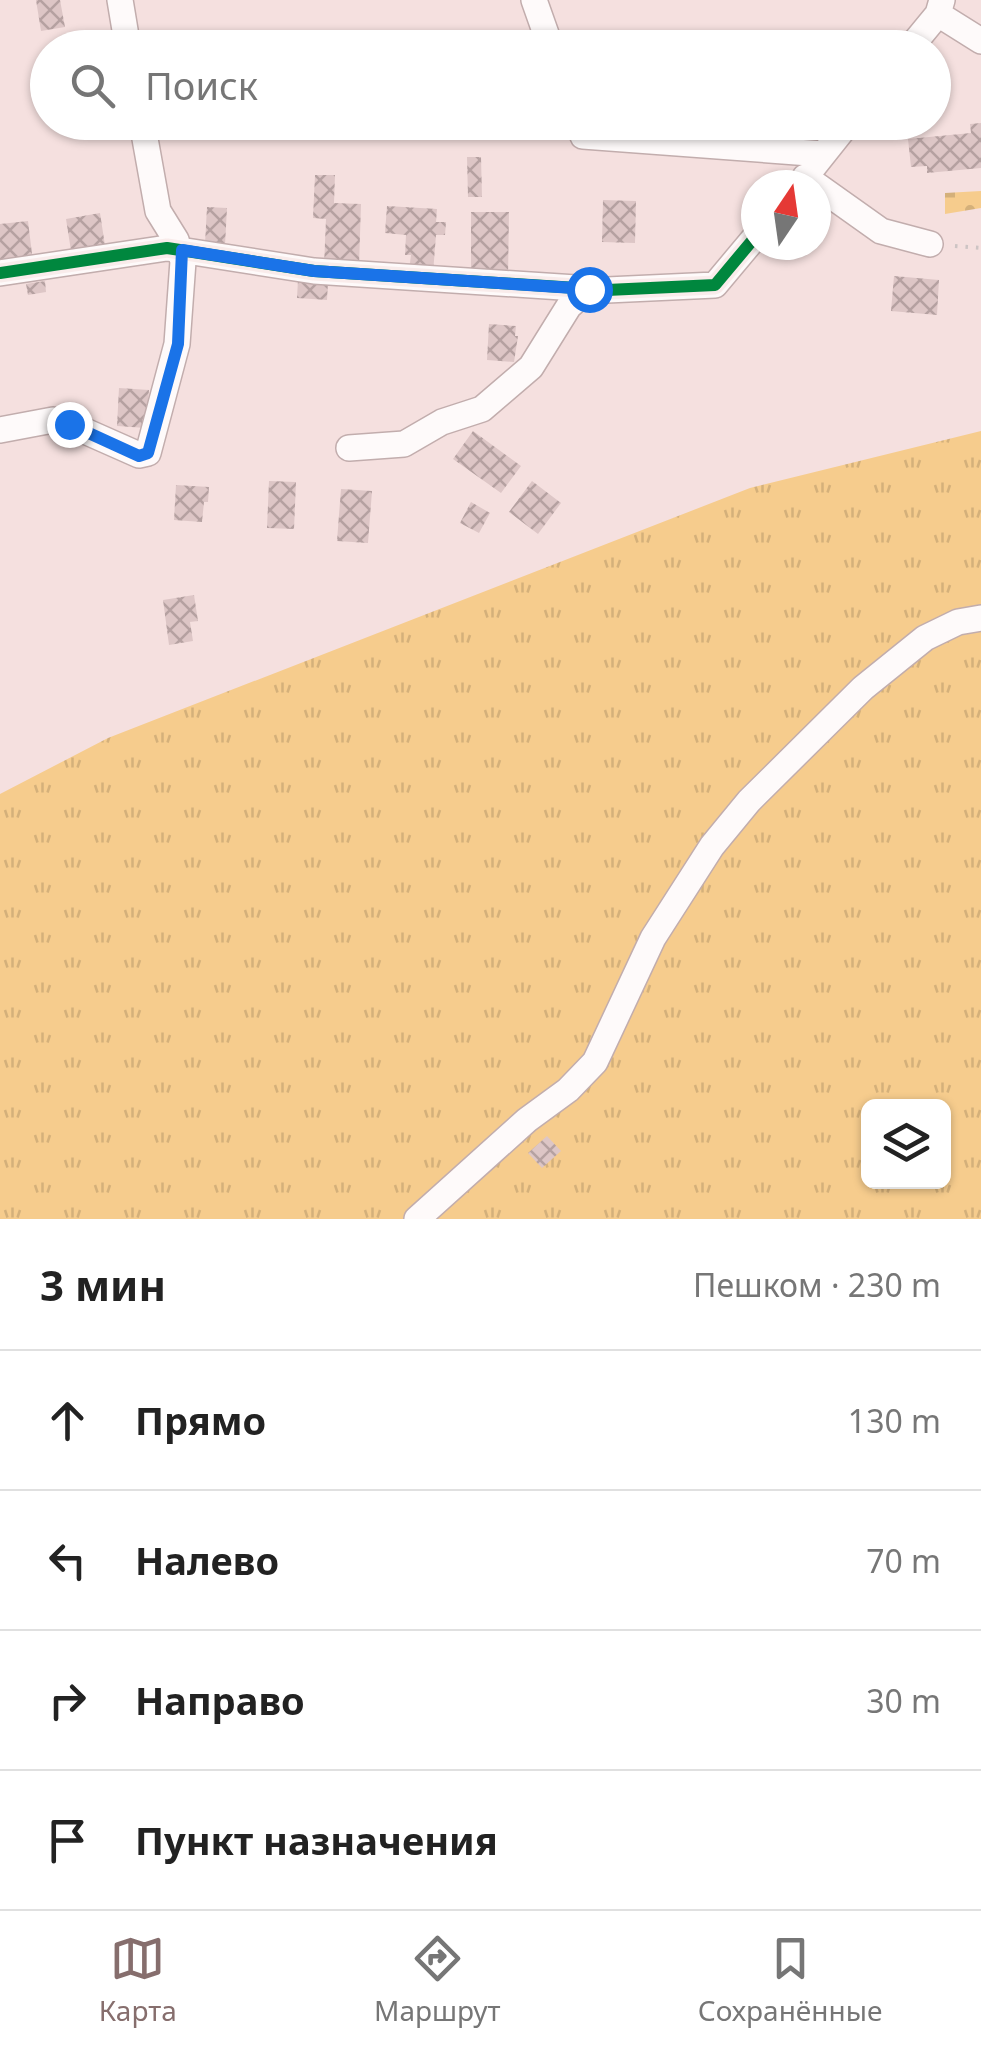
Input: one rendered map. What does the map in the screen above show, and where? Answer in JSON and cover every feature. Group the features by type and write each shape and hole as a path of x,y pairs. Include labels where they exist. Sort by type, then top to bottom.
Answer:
{"street":[{"path":"120,0 125,30"},
{"path":"534,0 545,30"},
{"path":"923,30 940,7 981,42"},
{"path":"0,430 52,420 139,456 148,453 178,344 182,250 158,212 145,140"},
{"path":"636,140 824,154"},
{"path":"810,170 835,140"},
{"path":"831,200 880,232 930,244"},
{"path":"0,273 167,248 314,271 589,289 715,285 741,254"},
{"path":"349,448 404,444 442,422 482,409 532,367 569,306 589,289"},
{"path":"417,1219 527,1120 568,1090 595,1062 653,938 712,846 750,802 863,688 924,638 958,622 981,618"}],"path":[{"path":"930,244 981,248"}],"green space":[{"path":"981,191 981,208 945,214 945,193"},
{"path":"981,431 981,1219 0,1219 0,794 108,738 750,488"}],"building":[{"path":"36,0 60,0 65,27 41,30"},
{"path":"981,123 981,168 927,173 927,166 911,167 908,140 951,140 951,135 971,133 970,124"},
{"path":"467,157 481,157 482,197 468,197"},
{"path":"315,175 335,175 334,203 361,204 359,267 324,266 326,219 313,218"},
{"path":"603,200 636,201 635,243 602,242"},
{"path":"387,206 437,209 436,222 446,222 445,235 436,235 433,273 409,271 411,255 405,255 406,235 385,233"},
{"path":"207,207 227,208 225,245 205,244"},
{"path":"471,212 509,212 508,278 471,278"},
{"path":"100,213 106,252 72,257 66,219"},
{"path":"28,221 33,262 0,266 0,224"},
{"path":"894,276 939,280 937,315 891,311"},
{"path":"298,280 328,282 327,300 297,298"},
{"path":"45,281 46,292 28,295 26,284"},
{"path":"489,324 516,326 514,362 487,360"},
{"path":"119,388 149,390 146,428 117,426"},
{"path":"473,431 521,466 501,493 453,459"},
{"path":"269,481 296,482 294,529 267,528"},
{"path":"532,481 561,503 538,534 509,512"},
{"path":"176,485 209,487 202,522 174,520"},
{"path":"341,489 372,491 368,543 337,541"},
{"path":"471,502 490,513 479,533 460,523"},
{"path":"194,595 198,621 190,622 193,641 169,645 163,600"},
{"path":"547,1136 561,1151 542,1168 528,1153"}],"cycle path":[{"path":"0,273 167,248 314,271 607,290 715,285 741,254"}],"route":[{"path":"69,424 139,456 148,453 178,344 182,250 314,271 589,289"}]}
